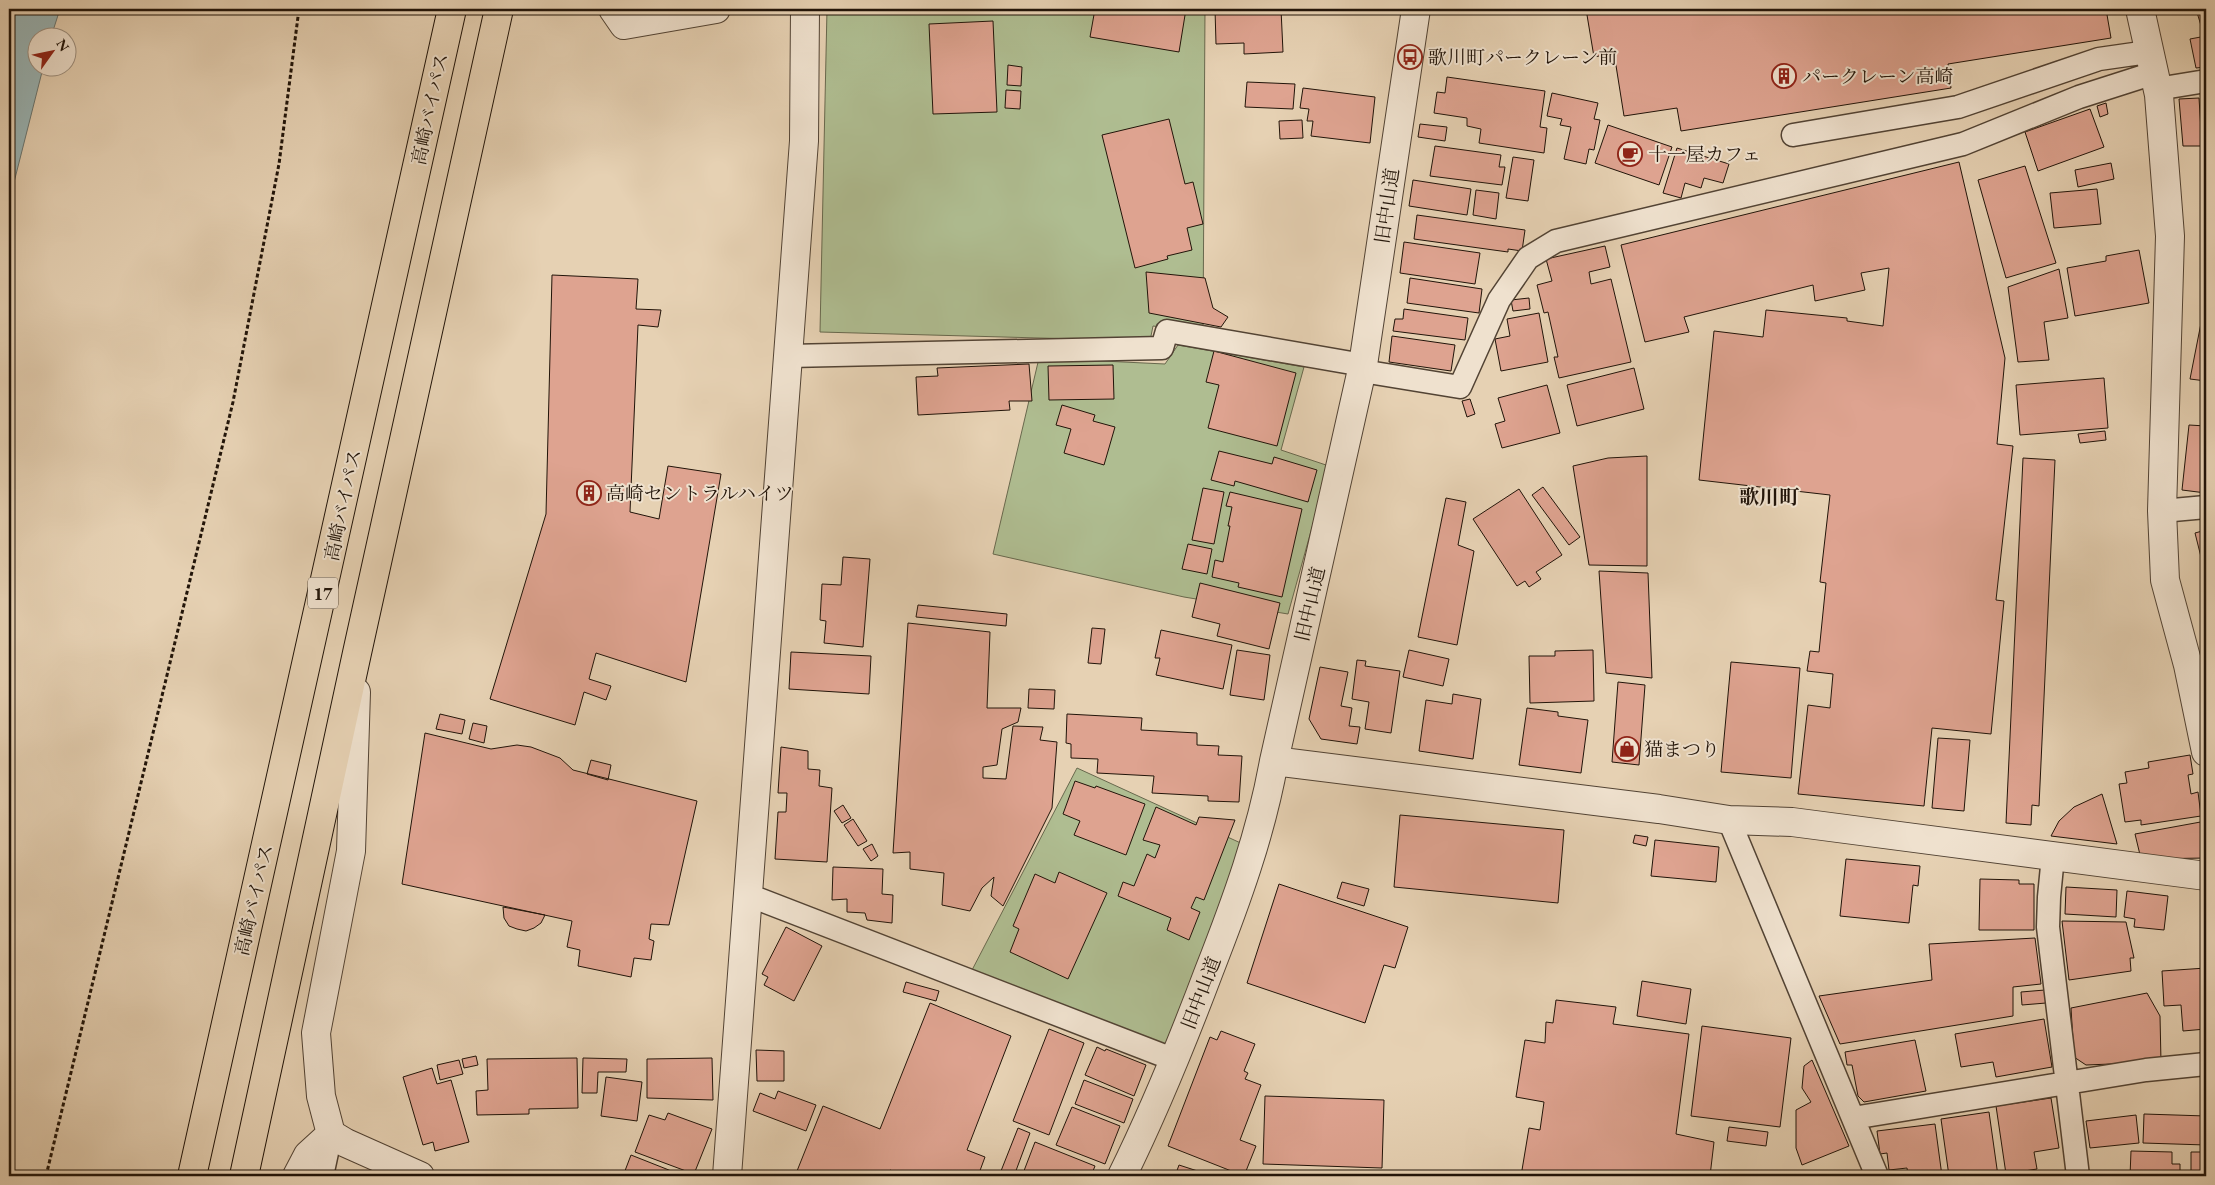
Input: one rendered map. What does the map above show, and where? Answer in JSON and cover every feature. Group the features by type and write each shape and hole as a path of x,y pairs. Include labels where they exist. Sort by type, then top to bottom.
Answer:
{"highway":[{"name":"高崎バイパス","path":"192,1176 452,9"},
{"name":"17","path":"244,1176 499,9"}],"street":[{"path":"612,9 624,25 716,9"},
{"path":"727,1176 804,141 805,9"},
{"name":"旧中山道","path":"1122,1176 1175,1060 1234,908 1266,806 1274,762 1362,368 1416,9"},
{"path":"2140,9 2153,71 2170,236 2162,511 2165,580 2205,737"},
{"path":"357,653 352,851 316,1033 321,1096 332,1134 346,1143 420,1176"},
{"path":"1274,762 1659,809 1730,820 1792,822 2206,876"},
{"path":"297,1176 308,1155 332,1134"}],"lane":[{"path":"1793,135 1958,107 2099,59 2206,81"},
{"path":"789,356 1162,348 1167,332 1460,387 1499,300 1528,258 1556,241 1963,144 2079,97 2153,71"},
{"path":"2162,511 2206,507"},
{"path":"1730,820 1877,1176"},
{"path":"2053,856 2048,897 2048,927 2078,1176"},
{"path":"748,895 1175,1060"},
{"path":"1853,1118 2146,1070 2206,1064"},
{"path":"322,1176 332,1134"}],"path":[{"path":"46,1176 233,402 279,164 299,9"}],"green space":[{"path":"827,9 1205,9 1203,332 1153,326 1150,341 820,332"},
{"path":"1178,345 1304,367 1281,450 1329,466 1288,614 1184,597 993,554 1039,358 1165,364"},
{"path":"1077,768 1245,845 1165,1046 971,972"}],"water":[{"path":"9,9 60,9 54,28 28,28 28,78 40,78 9,202"}],"building":[{"path":"1095,9 1186,9 1179,52 1090,37"},
{"path":"1215,9 1281,9 1283,52 1244,54 1244,43 1216,44"},
{"name":"パークレーン高崎","path":"1586,9 2106,9 2111,38 1948,64 1951,88 1681,131 1677,108 1624,116 1614,53 1594,57"},
{"path":"2196,9 2206,9 2206,28 2202,29"},
{"path":"993,21 997,112 933,114 929,24"},
{"path":"2206,36 2206,67 2196,68 2190,39"},
{"path":"1008,65 1022,67 1021,86 1007,85"},
{"path":"1447,77 1545,91 1540,127 1547,128 1544,153 1479,143 1481,129 1467,126 1467,118 1434,113 1437,92 1445,93"},
{"path":"1247,82 1295,84 1293,109 1245,107"},
{"path":"1303,88 1375,97 1370,143 1311,136 1313,121 1307,121 1309,109 1300,108"},
{"path":"1006,90 1021,91 1020,109 1005,108"},
{"path":"1552,93 1598,103 1594,119 1600,120 1594,150 1589,149 1586,164 1564,159 1571,127 1560,125 1562,119 1547,116"},
{"path":"2199,98 2202,146 2183,146 2179,99"},
{"path":"2106,103 2108,114 2100,117 2097,106"},
{"path":"2090,109 2104,147 2038,171 2025,132"},
{"path":"1169,119 1185,184 1193,182 1203,224 1187,228 1192,250 1167,256 1168,259 1135,268 1102,135"},
{"path":"1302,120 1303,138 1280,139 1279,121"},
{"path":"1420,124 1447,127 1445,141 1418,137"},
{"path":"1608,125 1672,147 1659,185 1595,163"},
{"path":"1435,146 1501,155 1499,167 1505,167 1502,185 1430,176"},
{"path":"1677,148 1729,164 1723,183 1704,178 1701,188 1685,183 1681,198 1663,193"},
{"path":"1513,157 1534,160 1528,201 1506,198"},
{"path":"1959,162 2005,358 1997,444 2013,446 1996,600 2004,601 1991,734 1932,728 1924,806 1798,794 1808,705 1830,708 1833,674 1807,671 1810,651 1819,652 1826,583 1820,582 1830,495 1699,480 1714,331 1763,337 1766,310 1847,318 1847,321 1883,326 1889,268 1861,273 1865,290 1815,301 1813,285 1684,317 1689,332 1645,342 1621,245"},
{"path":"2111,163 2114,179 2078,187 2075,170"},
{"path":"2025,166 2056,263 2006,278 1978,180"},
{"path":"1413,180 1471,189 1467,215 1409,206"},
{"path":"2097,189 2101,224 2054,228 2050,193"},
{"path":"1476,190 1499,193 1496,219 1473,215"},
{"path":"1417,215 1525,230 1522,251 1508,249 1508,252 1414,239"},
{"path":"1404,242 1480,253 1475,284 1400,273"},
{"path":"1605,246 1610,267 1589,272 1591,284 1611,279 1631,362 1559,378 1554,357 1558,357 1548,312 1544,313 1537,285 1552,281 1546,259"},
{"path":"2139,250 2149,303 2075,316 2067,268 2106,261 2106,256"},
{"path":"2059,269 2068,318 2044,322 2049,360 2018,362 2008,287"},
{"path":"1146,272 1205,278 1213,308 1228,317 1221,327 1149,313"},
{"name":"高崎セントラルハイツ","path":"552,275 638,279 636,309 661,310 658,327 638,325 630,512 659,519 668,466 721,474 686,682 596,653 589,679 611,686 606,700 584,692 575,725 490,699 546,514"},
{"path":"1410,278 1482,289 1479,313 1407,303"},
{"path":"1529,298 1530,309 1513,311 1511,300"},
{"path":"1404,309 1468,318 1465,340 1393,331 1395,319 1403,319"},
{"path":"1539,313 1548,362 1501,371 1495,339 1510,336 1507,319"},
{"path":"2203,313 2206,313 2206,381 2190,379"},
{"path":"1392,336 1455,345 1451,371 1389,362"},
{"path":"1214,351 1296,373 1277,446 1208,428 1219,385 1206,382"},
{"path":"1029,364 1032,401 1009,401 1010,410 918,415 916,377 938,376 937,368"},
{"path":"1113,365 1114,399 1049,400 1048,366"},
{"path":"1634,368 1644,409 1577,426 1567,385"},
{"path":"2104,378 2108,428 2020,435 2016,385"},
{"path":"1547,385 1560,433 1502,448 1495,424 1505,421 1498,398"},
{"path":"1470,399 1475,414 1467,417 1462,401"},
{"path":"1062,405 1095,415 1093,421 1115,427 1104,465 1064,453 1071,429 1056,425"},
{"path":"2189,425 2206,426 2206,493 2182,490"},
{"path":"2105,431 2106,440 2080,443 2078,434"},
{"path":"1219,451 1272,464 1274,457 1317,470 1308,502 1235,481 1234,486 1211,480"},
{"path":"1647,456 1647,566 1589,565 1573,466 1608,458"},
{"path":"2023,458 2055,460 2039,806 2032,805 2031,825 2006,823"},
{"path":"1543,487 1580,537 1569,545 1532,495"},
{"path":"1203,488 1224,492 1214,544 1192,540"},
{"path":"1519,489 1562,555 1536,572 1541,579 1529,587 1525,581 1517,586 1473,519"},
{"path":"1230,492 1302,509 1282,597 1238,587 1239,583 1212,577 1215,560 1223,562 1232,507 1226,506"},
{"path":"1446,498 1466,502 1458,545 1474,551 1457,645 1418,637"},
{"path":"2206,530 2206,577 2195,533"},
{"path":"1188,544 1212,549 1207,574 1182,569"},
{"path":"843,557 870,559 863,647 824,643 826,621 820,620 822,584 841,585"},
{"path":"1599,571 1648,573 1652,678 1606,673"},
{"path":"1200,583 1280,603 1269,649 1217,636 1220,624 1192,617"},
{"path":"918,605 1007,614 1006,626 916,617"},
{"path":"908,623 990,632 987,708 1021,708 1018,722 1002,729 997,765 983,767 983,778 1006,779 1013,726 1043,727 1040,740 1057,742 1052,808 1003,906 991,896 994,877 982,888 970,911 942,905 944,873 910,869 910,852 893,853"},
{"path":"1092,628 1105,629 1101,664 1088,663"},
{"path":"1161,630 1232,645 1223,689 1156,675 1160,658 1155,658"},
{"path":"1237,650 1270,655 1264,700 1230,695"},
{"path":"1409,650 1449,659 1443,686 1403,677"},
{"path":"1593,650 1594,701 1530,703 1529,656 1555,656 1555,651"},
{"path":"791,652 871,656 869,694 789,689"},
{"path":"1357,660 1366,661 1365,666 1400,671 1391,733 1365,729 1369,702 1352,699"},
{"path":"1731,662 1800,668 1791,778 1721,772"},
{"path":"1320,667 1348,672 1341,706 1352,708 1349,726 1360,727 1357,744 1321,739 1309,719"},
{"path":"1618,682 1645,685 1639,765 1612,762"},
{"path":"1029,689 1055,690 1054,709 1028,708"},
{"path":"1453,694 1481,699 1473,759 1419,751 1426,700 1452,704"},
{"path":"1527,708 1558,712 1558,716 1588,720 1581,773 1519,765"},
{"path":"440,714 465,720 462,734 436,729"},
{"path":"1067,714 1142,718 1141,730 1197,733 1197,745 1219,746 1218,755 1242,756 1239,802 1208,801 1208,796 1152,793 1154,776 1097,773 1098,759 1071,758 1071,744 1066,743"},
{"path":"473,723 487,726 484,743 469,739"},
{"path":"425,733 491,749 517,745 531,747 560,758 573,770 697,801 669,925 651,924 649,939 654,941 651,960 634,958 631,977 578,966 580,950 567,947 572,921 402,884"},
{"path":"1938,738 1970,740 1964,811 1932,808"},
{"path":"781,747 808,751 808,769 820,770 819,786 832,788 827,862 775,859 778,812 786,812 787,793 778,793"},
{"path":"2190,755 2193,774 2188,775 2191,794 2198,792 2201,816 2141,825 2141,820 2125,822 2119,784 2127,783 2125,772 2149,768 2148,762"},
{"path":"591,760 611,765 608,780 587,774"},
{"path":"1075,781 1095,788 1096,786 1145,804 1126,855 1074,835 1080,821 1063,814"},
{"path":"2102,794 2117,844 2051,836 2059,821 2074,807"},
{"path":"843,805 851,818 842,823 834,811"},
{"path":"1156,807 1196,825 1199,817 1235,820 1204,900 1196,897 1191,908 1200,912 1189,940 1167,930 1171,918 1118,896 1123,882 1134,886 1147,854 1155,858 1160,845 1143,840"},
{"path":"1400,815 1564,830 1558,903 1394,887"},
{"path":"853,819 867,841 858,846 844,825"},
{"path":"2206,821 2206,858 2141,859 2135,834"},
{"path":"1635,835 1648,837 1646,846 1633,843"},
{"path":"1655,840 1719,847 1716,882 1651,876"},
{"path":"872,844 878,856 871,861 863,849"},
{"path":"1846,859 1920,866 1918,886 1913,885 1909,923 1840,916"},
{"path":"833,867 883,869 882,894 893,895 892,923 867,920 865,913 847,912 847,899 832,900"},
{"path":"1059,872 1107,893 1068,979 1010,952 1019,929 1013,926 1035,874 1055,883"},
{"path":"1980,879 2019,880 2019,884 2034,884 2034,930 1979,930"},
{"path":"1342,882 1369,889 1364,906 1337,898"},
{"path":"1279,884 1408,927 1395,968 1384,965 1365,1023 1247,983"},
{"path":"2066,887 2117,890 2116,917 2065,914"},
{"path":"2127,891 2168,896 2164,930 2134,927 2135,919 2124,917"},
{"path":"503,907 545,915 541,923 526,931 509,926 504,918"},
{"path":"2062,921 2126,922 2134,958 2130,958 2131,971 2069,980"},
{"path":"786,927 822,946 794,1001 764,985 768,977 762,974"},
{"path":"2035,938 2041,984 2013,987 2013,1016 1840,1044 1819,996 1932,980 1929,944"},
{"path":"2206,968 2206,1029 2183,1031 2181,1005 2164,1006 2162,971"},
{"path":"1642,981 1691,989 1686,1024 1637,1016"},
{"path":"906,982 939,991 936,1001 903,992"},
{"path":"2045,990 2046,1003 2022,1005 2021,992"},
{"path":"2147,993 2160,1016 2161,1062 2086,1065 2074,1057 2071,1008"},
{"path":"1556,1000 1616,1007 1613,1024 1689,1034 1676,1134 1714,1142 1710,1176 1521,1176 1529,1128 1540,1130 1544,1102 1516,1097 1525,1040 1545,1043 1546,1022 1553,1023"},
{"path":"930,1003 1011,1036 967,1150 985,1157 978,1176 904,1176 890,1170 887,1176 795,1176 823,1106 880,1129"},
{"path":"2044,1019 2052,1067 1996,1077 1993,1062 1961,1067 1955,1034"},
{"path":"1702,1026 1791,1038 1780,1127 1691,1116"},
{"path":"1049,1029 1084,1043 1049,1135 1013,1121"},
{"path":"1221,1031 1255,1044 1244,1071 1248,1073 1245,1079 1261,1085 1240,1140 1256,1146 1244,1176 1168,1146 1210,1037 1217,1040"},
{"path":"1915,1040 1926,1091 1864,1102 1858,1096 1852,1065 1847,1065 1845,1052"},
{"path":"1097,1047 1146,1065 1134,1096 1085,1075"},
{"path":"756,1050 784,1051 784,1081 757,1081"},
{"path":"476,1056 478,1065 464,1068 462,1059"},
{"path":"577,1058 578,1108 529,1109 529,1114 477,1115 476,1091 488,1090 487,1059"},
{"path":"583,1058 627,1059 626,1072 598,1072 597,1093 582,1093"},
{"path":"712,1058 713,1100 647,1098 647,1059"},
{"path":"459,1060 463,1074 440,1080 437,1065"},
{"path":"1812,1060 1849,1146 1802,1165 1796,1148 1796,1110 1811,1102 1802,1088 1804,1066"},
{"path":"432,1068 437,1084 451,1080 469,1142 435,1151 433,1142 423,1145 403,1077"},
{"path":"606,1077 642,1082 637,1121 601,1116"},
{"path":"1084,1080 1133,1099 1124,1123 1075,1104"},
{"path":"778,1091 816,1105 806,1131 753,1111 760,1093 775,1099"},
{"path":"1265,1096 1384,1100 1382,1168 1263,1164"},
{"path":"2051,1098 2059,1148 2034,1152 2037,1169 2006,1174 1996,1106"},
{"path":"1072,1107 1120,1126 1105,1164 1056,1145"},
{"path":"1989,1112 1998,1176 1949,1176 1941,1119"},
{"path":"668,1113 712,1129 694,1174 635,1152 649,1115 665,1120"},
{"path":"2144,1114 2206,1116 2206,1145 2143,1143"},
{"path":"2136,1115 2139,1143 2090,1148 2086,1121"},
{"path":"1935,1124 1942,1176 1908,1176 1907,1168 1889,1170 1887,1153 1880,1154 1877,1131"},
{"path":"1729,1127 1768,1132 1766,1146 1727,1141"},
{"path":"1018,1128 1030,1133 1014,1176 999,1176"},
{"path":"1035,1142 1095,1166 1091,1176 1022,1176"},
{"path":"2131,1151 2172,1152 2172,1164 2180,1164 2180,1176 2130,1176"},
{"path":"2191,1152 2206,1152 2206,1174 2191,1175"},
{"path":"631,1155 684,1176 623,1176"},
{"path":"1179,1165 1213,1176 1175,1176"},
{"path":"1472,1173 1500,1176 1472,1176"},
{"path":"1265,1174 1327,1176 1265,1176"}],"place":[{"name":"歌川町パークレーン前","path":"1410,57"},
{"name":"パークレーン高崎","path":"1784,76"},
{"name":"十一屋カフェ","path":"1630,154"},
{"name":"高崎セントラルハイツ","path":"589,493"},
{"name":"猫まつり","path":"1627,749"}],"district":[{"name":"歌川町","path":"1769,497"}]}
